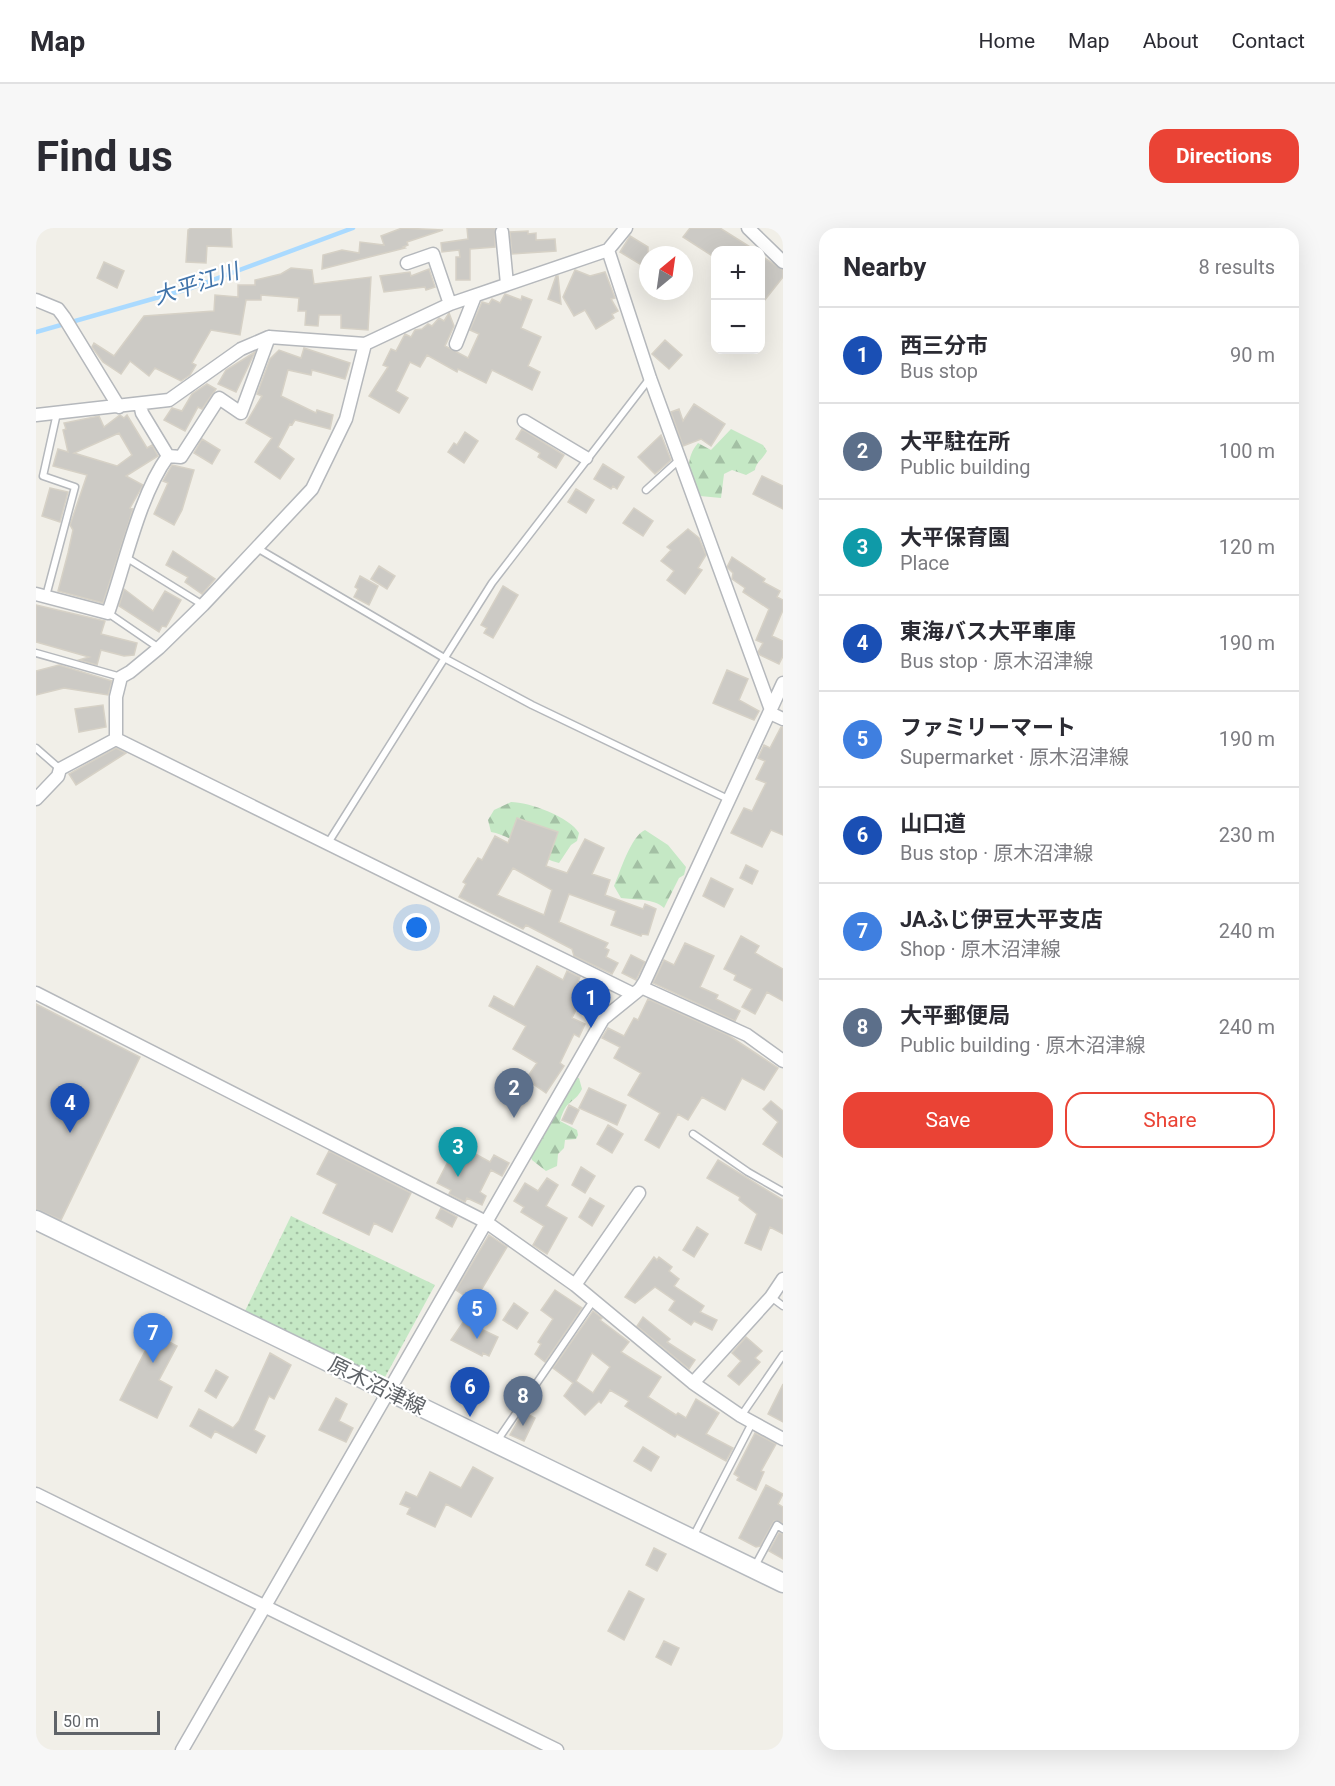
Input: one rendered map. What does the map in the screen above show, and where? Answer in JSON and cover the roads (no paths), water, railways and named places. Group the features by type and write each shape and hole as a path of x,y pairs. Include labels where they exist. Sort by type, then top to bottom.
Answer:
{"main road":[{"name":"原木沼津線","path":"36,1220 783,1583"}],"street":[{"path":"615,228 612,246 650,378 770,712 783,719"},
{"path":"36,416 169,400 241,349 269,337 365,344 450,304 612,246 626,228"},
{"path":"748,228 783,262"},
{"path":"502,232 507,284"},
{"path":"407,263 434,254 450,304"},
{"path":"456,344 475,296"},
{"path":"36,300 58,309 64,316 119,407"},
{"path":"168,456 181,457 219,398 241,413 269,337"},
{"path":"116,739 116,697 121,677 159,648 203,605 312,489 346,419 365,344"},
{"path":"140,404 142,413 168,456"},
{"path":"524,421 586,458"},
{"path":"41,595 108,613 149,489 168,456"},
{"path":"182,1750 603,1019 637,990 783,684"},
{"path":"116,739 327,844 637,990 747,1035 783,1061"},
{"path":"36,799 58,776 60,769 116,739"},
{"path":"36,993 486,1222 575,1285 693,1383 752,1423 783,1439"},
{"path":"575,1285 639,1193"},
{"path":"693,1383 771,1297 783,1279"},
{"path":"36,1494 557,1750"}],"lane":[{"path":"327,844 492,583 586,458 650,378"},
{"path":"41,595 75,487 43,476 57,413"},
{"path":"646,490 680,459"},
{"path":"257,548 446,658 601,740 728,799"},
{"path":"127,558 203,605"},
{"path":"108,613 159,648"},
{"path":"36,653 121,677"},
{"path":"36,748 60,769"},
{"path":"693,1134 748,1172 783,1192"},
{"path":"771,1297 783,1306"},
{"path":"494,1444 594,1300"},
{"path":"741,1416 783,1355"},
{"path":"692,1539 752,1423"},
{"path":"753,1569 777,1525 783,1529"}],"waterway":[{"name":"大平江川","path":"36,332 191,288 353,228"}],"place":[{"name":"西三分市","path":"591,1028"},
{"name":"大平駐在所","path":"514,1118"},
{"name":"東海バス大平車庫","path":"70,1133"},
{"name":"大平保育園","path":"458,1177"},
{"name":"ファミリーマート","path":"477,1339"},
{"name":"JAふじ伊豆大平支店","path":"153,1363"},
{"name":"山口道","path":"470,1417"},
{"name":"大平郵便局","path":"523,1426"}]}
